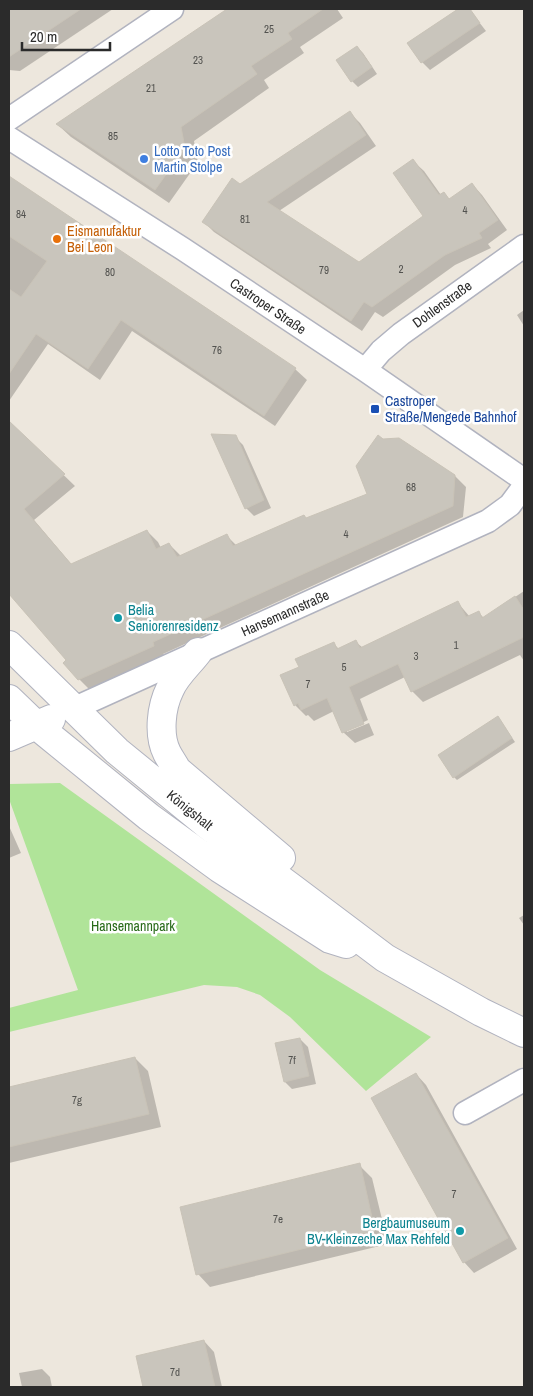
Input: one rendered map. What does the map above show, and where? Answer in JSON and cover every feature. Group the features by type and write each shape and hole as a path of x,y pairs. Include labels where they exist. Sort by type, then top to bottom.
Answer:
{"main road":[{"name":"Königshalt","path":"9,645 117,751 206,823 385,958 481,1012 524,1032"},
{"path":"198,652 173,684 163,708 162,731 166,752 177,770 301,876 385,958"},
{"name":"Königshalt","path":"9,698 36,726 149,817 219,868 330,939 385,958"},
{"name":"Hansemannstraße","path":"9,737 75,708"}],"street":[{"path":"9,118 172,9"},
{"name":"Castroper Straße","path":"9,138 183,249 366,370 524,480"},
{"name":"Dohlenstraße","path":"366,370 381,351 401,334 524,246"},
{"name":"Hansemannstraße","path":"75,708 488,521 510,505 524,486"},
{"path":"466,1113 524,1080"}],"green space":[{"name":"Hansemannpark","path":"60,783 320,970 431,1037 366,1091 290,1017 260,995 237,987 204,985 9,1032 9,1008 78,990 9,799 9,784"}],"building":[{"path":"9,9 81,9 9,57"},
{"path":"227,9 323,9 288,33 292,39 251,66 257,74 181,127 185,148 155,190 56,124"},
{"path":"458,9 470,9 480,23 421,63 407,43"},
{"path":"357,46 372,67 351,82 336,60"},
{"path":"350,111 366,135 267,202 359,262 423,216 393,173 413,159 439,195 444,192 449,199 472,183 498,220 479,233 482,238 445,255 372,307 364,302 351,321 202,222 232,178 240,184"},
{"path":"9,176 296,368 264,416 121,320 88,369 36,334 9,374 9,289 21,297 47,261 9,236"},
{"path":"9,421 65,474 24,509 71,564 147,530 156,549 169,543 177,557 227,534 233,546 304,515 306,518 367,494 356,466 378,435 383,439 399,438 455,475 453,506 153,642 154,646 78,680 63,663 66,660 9,594"},
{"path":"211,434 236,435 264,500 245,509"},
{"path":"515,596 524,610 524,637 411,692 398,664 349,687 364,724 342,733 327,698 301,710 298,703 294,706 280,675 299,667 295,659 334,642 337,649 356,640 360,648 458,601 466,617 479,611 482,618"},
{"path":"498,716 512,738 453,778 438,755"},
{"path":"300,1038 309,1076 284,1082 275,1043"},
{"path":"135,1057 149,1114 9,1147 9,1087"},
{"path":"416,1073 508,1238 463,1263 371,1098"},
{"path":"360,1163 375,1231 196,1275 180,1207"},
{"path":"204,1340 215,1387 143,1387 136,1356"}],"place":[{"name":"Lotto Toto Post Martin Stolpe","path":"144,159"},
{"name":"Eismanufaktur Bei Leon","path":"57,239"},
{"name":"Castroper Straße/Mengede Bahnhof","path":"375,409"},
{"name":"Belia Seniorenresidenz","path":"118,618"},
{"name":"Bergbaumuseum BV-Kleinzeche Max Rehfeld","path":"460,1231"}]}
